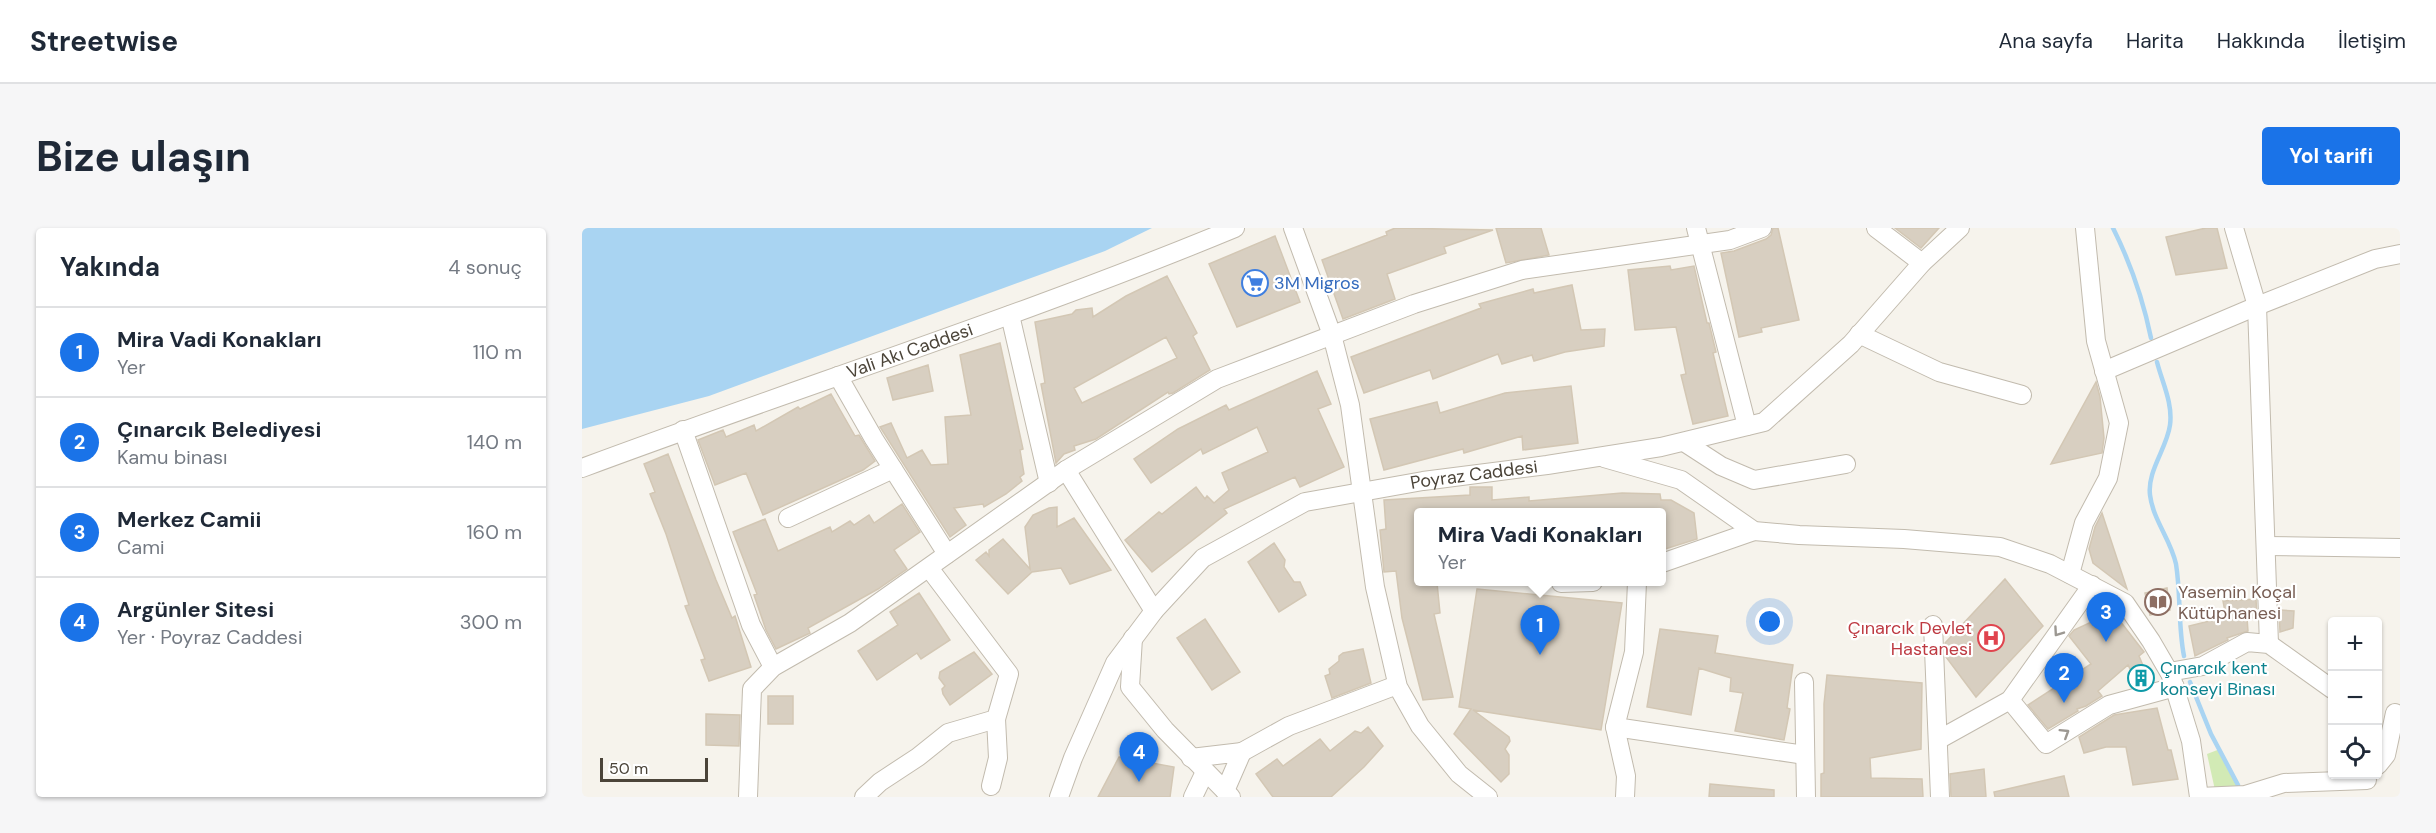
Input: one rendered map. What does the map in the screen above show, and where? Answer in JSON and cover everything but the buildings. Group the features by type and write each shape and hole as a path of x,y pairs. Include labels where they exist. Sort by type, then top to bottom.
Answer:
{"street":[{"name":"Vali Akı Caddesi","path":"582,468 1010,315 1235,228"},
{"path":"1293,228 1332,335 1350,405 1375,588 1397,685 1420,726 1460,774 1488,797"},
{"path":"748,797 752,689 773,667 850,623 1066,470 1217,379 1414,304 1522,270 1697,236 1730,240 1762,228"},
{"path":"1876,228 1922,263"},
{"name":"Poyraz Caddesi","path":"1059,797 1073,758 1115,663 1154,611 1203,558 1305,502 1423,481 1600,457 1684,442 1764,422 1859,334 1922,263 1960,228"},
{"path":"2070,574 2084,523 2108,478 2119,423 2096,341 2085,228"},
{"path":"2234,228 2257,306 2269,644"},
{"path":"1697,236 1747,426"},
{"path":"2104,371 2375,259 2400,254"},
{"path":"1010,315 1048,483"},
{"path":"1859,334 1939,372 2022,395"},
{"path":"838,376 947,554"},
{"path":"683,430 751,625 773,667"},
{"path":"1684,442 1721,466 1754,480 1846,464"},
{"path":"1600,457 1681,480 1754,531"},
{"path":"788,518 893,469"},
{"path":"1066,470 1154,611"},
{"path":"1666,562 1754,531 2000,547 2050,564 2125,603 2151,641 2172,680 2191,741 2199,797 2245,795 2284,783 2370,779"},
{"path":"2266,546 2400,548"},
{"path":"929,568 1009,674 996,719 998,758 991,786"},
{"path":"1938,740 2010,700 2092,585"},
{"path":"1625,797 1626,776 1615,727 1634,652 1637,586"},
{"path":"1933,625 1940,797"},
{"path":"1133,638 1130,687 1165,730 1228,794 1242,752"},
{"path":"2010,700 2046,744 2109,705 2203,666 2247,642 2269,644 2328,686"},
{"path":"1804,682 1806,797"},
{"path":"1191,758 1242,752 1289,726 1397,685"},
{"path":"2382,760 2386,754 2391,712"},
{"path":"864,797 880,782 918,757 948,733 996,719"},
{"path":"1615,727 1805,756"},
{"path":"1192,797 1205,772"}],"green space":[{"path":"2220,749 2240,788 2215,790 2207,754"}],"water":[{"path":"582,228 1152,228 1105,251 709,396 582,429"}],"waterway":[{"path":"2113,228 2136,282 2151,338"},
{"path":"2157,362 2169,401 2171,417 2168,434 2151,477 2150,495 2176,564 2184,656"},
{"path":"2190,682 2211,734 2238,785"}],"place":[{"name":"3M Migros","path":"1255,283"},
{"name":"Yasemin Koçal Kütüphanesi","path":"2158,602"},
{"name":"Çınarcık Devlet Hastanesi","path":"1991,638"},
{"name":"Merkez Camii","path":"2106,642"},
{"name":"Mira Vadi Konakları","path":"1540,655"},
{"name":"Çınarcık kent konseyi Binası","path":"2141,678"},
{"name":"Çınarcık Belediyesi","path":"2064,703"},
{"name":"Argünler Sitesi","path":"1139,782"}]}
